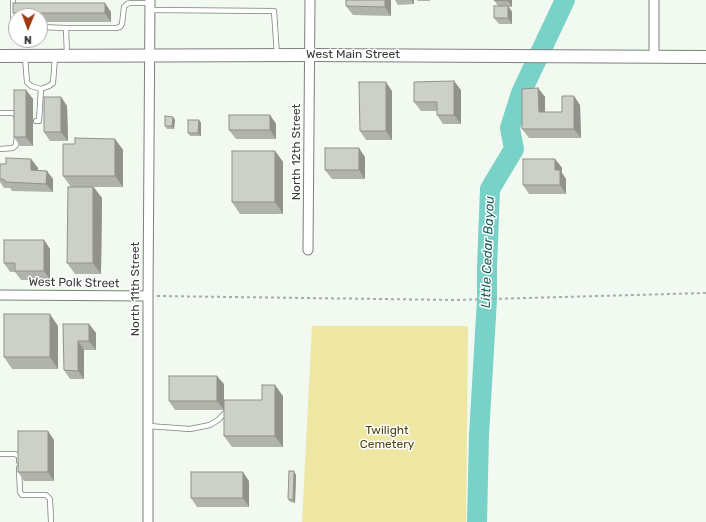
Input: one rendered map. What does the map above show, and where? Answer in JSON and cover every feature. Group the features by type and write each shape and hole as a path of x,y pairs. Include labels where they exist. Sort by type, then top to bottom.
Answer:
{"main road":[{"name":"West Main Street","path":"0,56 309,55 706,57"}],"street":[{"name":"North 12th Street","path":"308,250 310,0"},
{"path":"654,0 654,57"},
{"name":"North 11th Street","path":"148,522 150,4"},
{"name":"West Polk Street","path":"0,294 148,296"}],"lane":[{"path":"48,27 120,27 122,24 124,7 130,3 274,11 277,55"},
{"path":"25,56 27,82 31,86 41,89 49,86 53,83 61,56 66,28"},
{"path":"26,91 31,86"},
{"path":"36,121 39,121 41,89"},
{"path":"16,107 14,113 19,122"},
{"path":"0,113 14,113"},
{"path":"0,149 13,148 16,145 18,129"},
{"path":"148,426 190,429 210,425 218,420 231,407"},
{"path":"0,454 15,454 19,456 20,492 22,495 46,496 50,499 51,522"}],"path":[{"path":"148,296 455,300 706,293"}],"green space":[{"name":"Twilight Cemetery","path":"312,326 468,326 466,522 302,522"}],"building":[{"path":"346,0 385,0 385,7 346,6"},
{"path":"13,3 105,3 105,13 48,13 48,8 13,8"},
{"path":"494,6 508,6 508,18 494,18"},
{"path":"454,81 454,115 437,115 437,102 414,102 414,82"},
{"path":"359,82 386,82 386,131 360,131"},
{"path":"538,88 539,112 562,112 562,96 574,96 574,129 522,129 522,89"},
{"path":"14,90 26,90 26,137 14,137"},
{"path":"44,97 61,97 61,132 44,132"},
{"path":"229,115 270,115 270,130 229,130"},
{"path":"165,116 173,117 172,126 165,126"},
{"path":"188,120 199,120 198,133 188,133"},
{"path":"75,138 115,139 115,176 63,176 63,144 75,144"},
{"path":"325,148 359,148 359,170 325,170"},
{"path":"232,151 275,151 275,202 232,202"},
{"path":"6,158 31,159 31,170 47,171 46,184 5,182 5,180 0,179 0,164 6,164"},
{"path":"523,159 555,159 555,170 560,170 560,185 523,185"},
{"path":"68,187 93,187 93,263 67,263"},
{"path":"4,240 44,240 44,271 15,271 15,263 4,263"},
{"path":"4,314 50,314 50,357 4,357"},
{"path":"63,324 89,324 89,341 78,341 78,371 64,370"},
{"path":"169,376 217,376 217,401 169,401"},
{"path":"262,385 275,385 275,436 224,436 224,400 262,400"},
{"path":"18,431 48,431 48,472 18,472"},
{"path":"289,471 294,471 293,500 288,499"},
{"path":"191,472 243,472 243,498 191,498"}],"waterway":[{"name":"Little Cedar Bayou","path":"477,522 479,435 487,299 490,189 514,149 510,128 521,93 565,0"}]}
